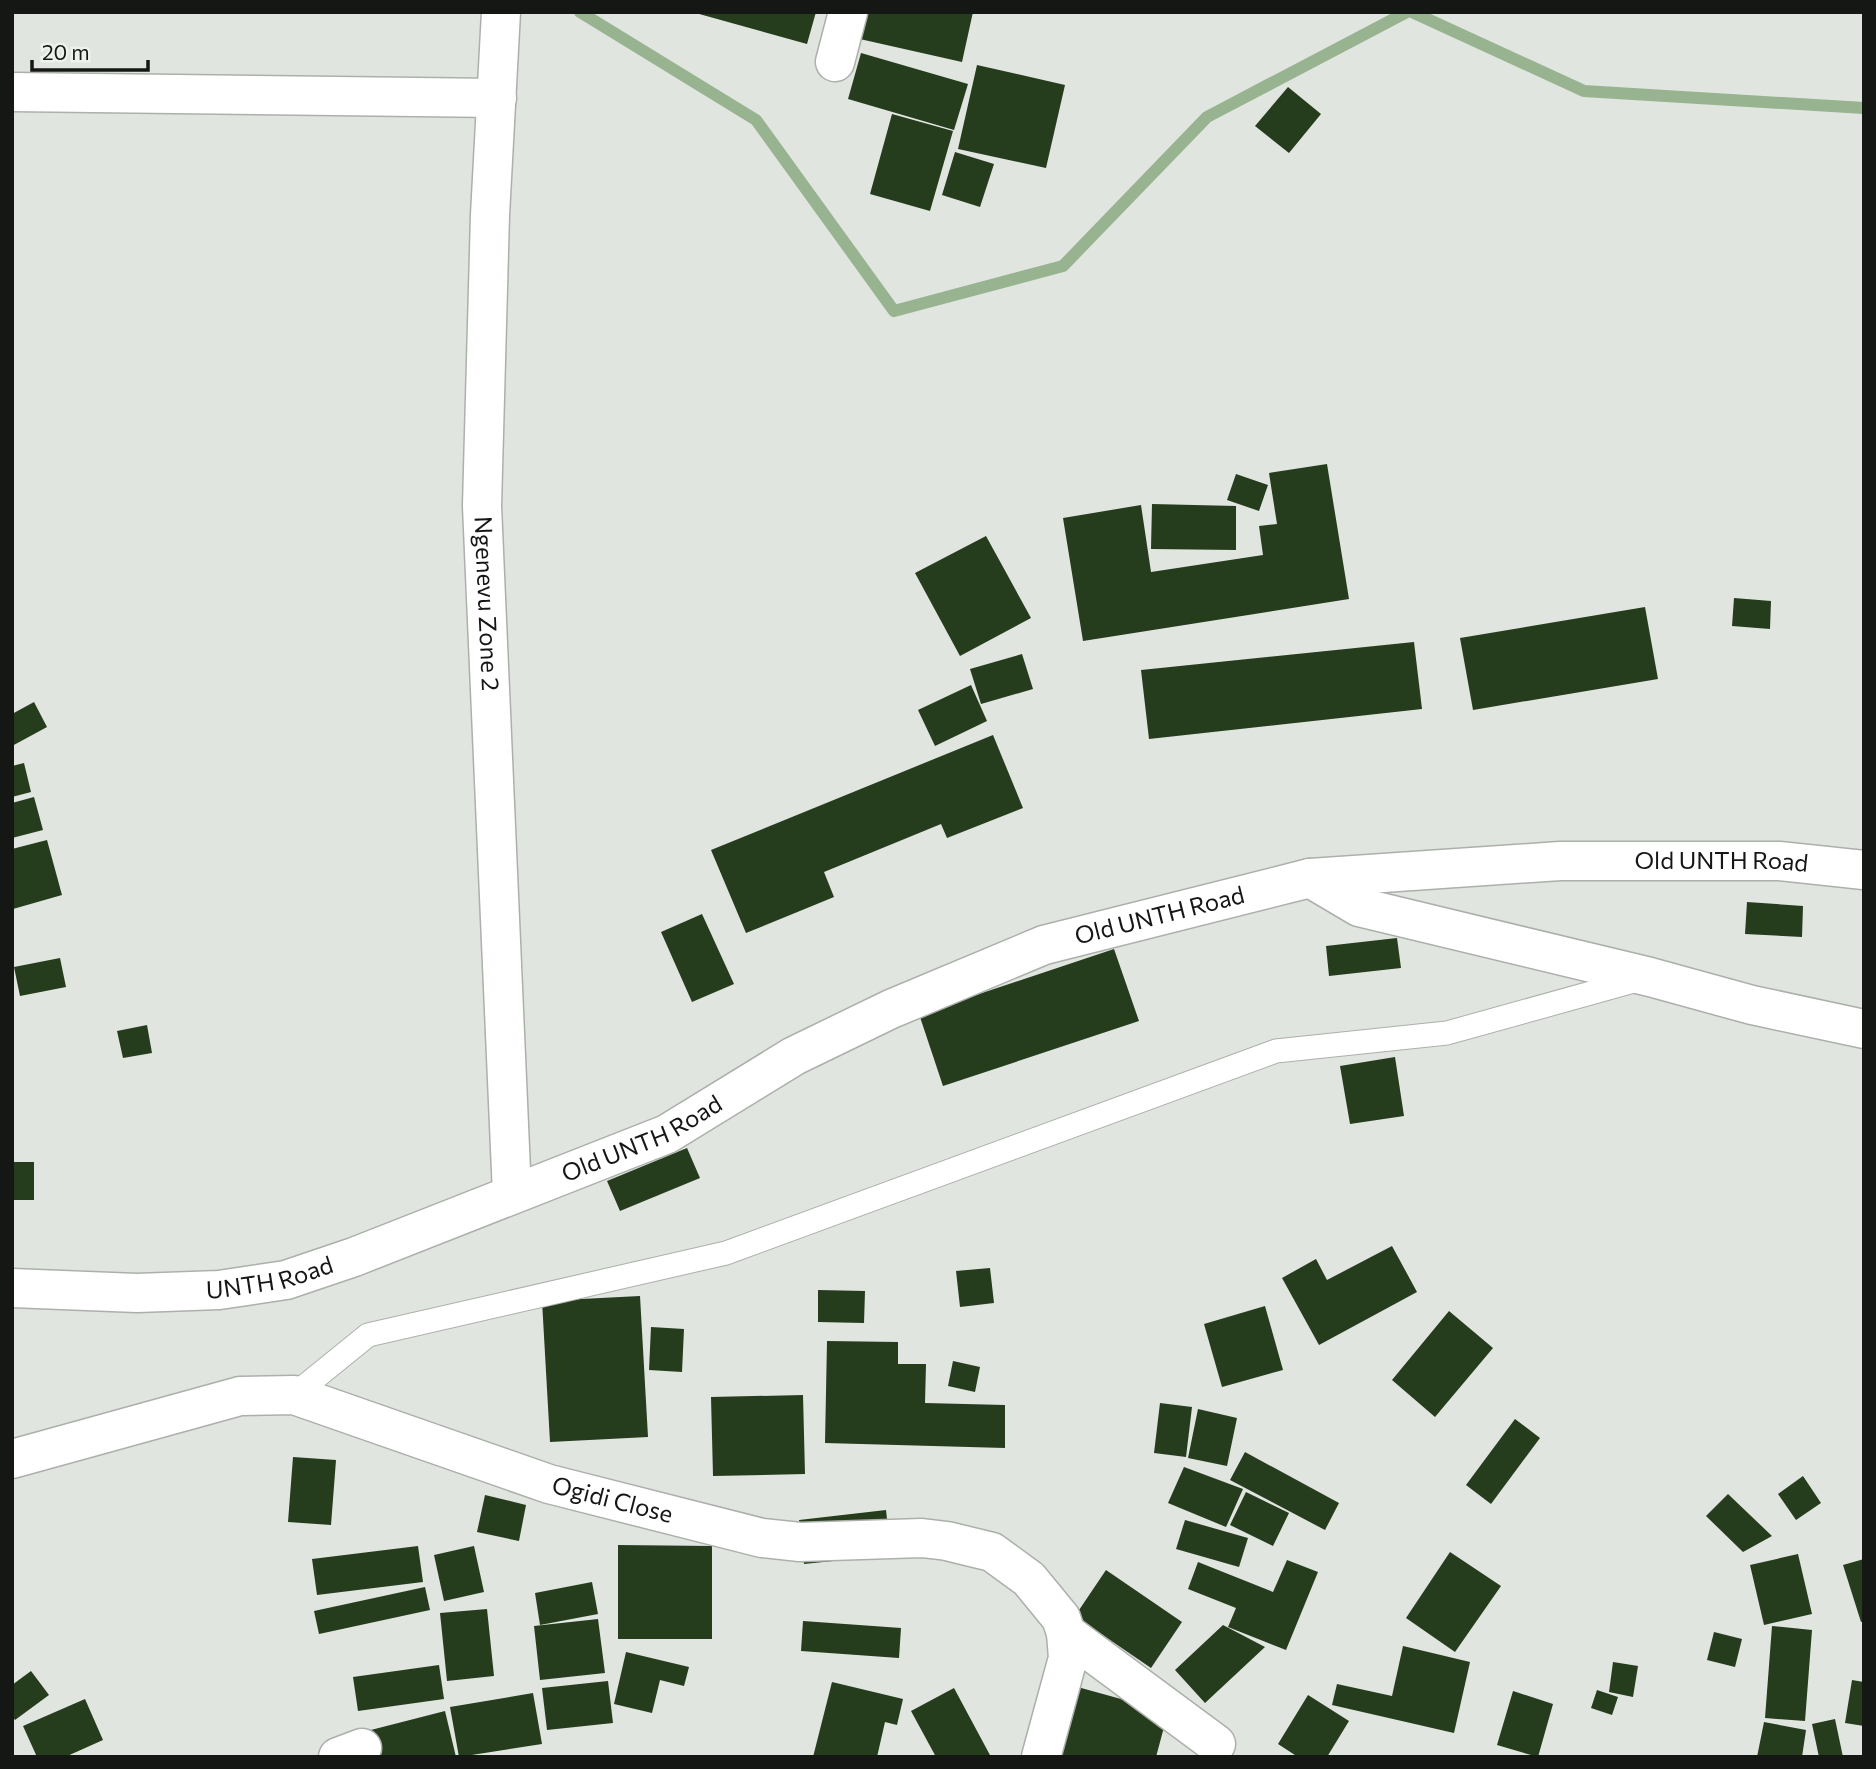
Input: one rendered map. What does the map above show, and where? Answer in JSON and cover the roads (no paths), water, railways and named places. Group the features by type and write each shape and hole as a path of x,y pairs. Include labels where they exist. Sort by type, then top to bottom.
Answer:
{"street":[{"name":"Ngenevu Zone 2","path":"501,12 490,215 482,506 512,1194"},
{"path":"835,62 848,12"},
{"path":"12,93 496,98"},
{"name":"Old UNTH Road","path":"512,1194 667,1134 794,1056 891,1009 1044,945 1310,878 1560,861 1779,861 1864,870"},
{"path":"1310,878 1359,907 1650,977 1752,1005 1864,1029"},
{"name":"UNTH Road","path":"12,1288 178,1292 219,1290 286,1280 512,1194"},
{"name":"Ogidi Close","path":"12,1459 240,1396 294,1395 548,1485 762,1538 800,1542 922,1538 992,1552 1029,1579 1061,1618 1066,1633"},
{"path":"1066,1633 1216,1744"},
{"path":"1041,1757 1068,1658 1066,1633"}],"lane":[{"path":"294,1395 368,1335 726,1253 1276,1051 1447,1033 1650,977"}],"waterway":[{"path":"580,12 756,120 894,311 1063,266 1207,117 1407,12"},
{"path":"1412,12 1584,91 1864,108"}]}
